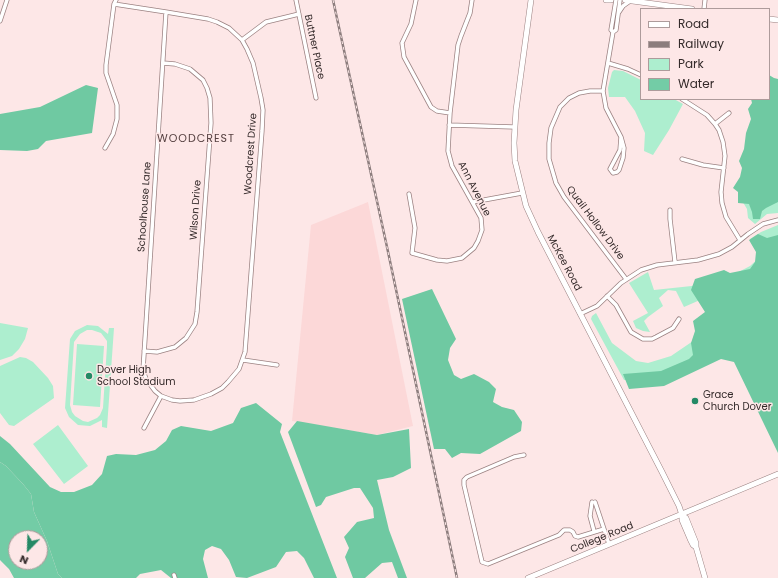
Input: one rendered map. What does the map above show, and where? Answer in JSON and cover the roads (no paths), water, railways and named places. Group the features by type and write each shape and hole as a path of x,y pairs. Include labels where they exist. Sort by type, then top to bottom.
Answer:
{"main road":[{"path":"606,0 611,0"},
{"path":"628,0 685,8"},
{"name":"McKee Road","path":"530,1 514,127 515,161 522,193 526,206 538,232 662,472 682,514 682,520 691,541 696,548 705,578"},
{"name":"College Road","path":"530,578 778,474"}],"street":[{"path":"0,21 7,0"},
{"name":"Buttner Place","path":"296,0 316,98"},
{"path":"416,0 411,24 402,42 404,57 431,107 437,111 450,113"},
{"name":"Ann Avenue","path":"409,194 415,228 412,254 447,261 462,258 470,252 478,241 483,226 481,218 450,161 448,151 450,113 458,45 460,36 470,13 472,0"},
{"path":"616,0 611,30 613,32 603,91 606,108 621,137 624,148 623,158 618,171 613,173 610,169 620,150 621,137"},
{"path":"613,32 616,30 620,0"},
{"path":"618,15 628,0"},
{"path":"105,148 113,134 117,119 117,105 106,74 115,2"},
{"name":"Woodcrest Drive","path":"115,2 217,22 229,28 242,40 253,63 263,110 247,337 243,360 239,369 228,382 211,394 194,400 180,401 161,396"},
{"name":"Schoolhouse Lane","path":"161,396 146,379 143,370 166,12"},
{"path":"242,40 266,22 299,14"},
{"path":"608,63 640,75"},
{"name":"Wilson Drive","path":"144,351 157,352 176,347 190,333 194,324 197,312 211,123 210,98 203,80 190,69 176,64 163,64"},
{"name":"Quail Hollow Drive","path":"603,91 579,93 569,98 560,107 554,120 550,136 549,159 554,179 564,197 626,279"},
{"path":"684,100 701,110 715,124 723,142 725,156 721,192 724,210 740,240"},
{"path":"715,124 729,113"},
{"path":"449,125 514,127"},
{"path":"682,158 703,165 724,168"},
{"path":"472,202 522,193"},
{"path":"670,210 675,262"},
{"path":"580,314 597,306 626,279 648,267 712,257 732,247 763,224 778,220"},
{"path":"607,296 616,305 632,332 643,339 652,339 673,328 679,319"},
{"path":"243,360 277,365"},
{"path":"144,428 161,396"},
{"path":"524,455 464,480 465,492 482,562 488,564 559,535 564,530 570,530 575,536 578,537 604,529"},
{"path":"594,532 590,516 593,502 609,544"}],"water":[{"path":"0,462 6,466 31,494 34,512 42,530 8,530 8,568 0,560"},
{"path":"48,544 58,574 62,578 14,578 10,570 48,570"}],"railway":[{"path":"333,0 457,578"}],"place":[{"name":"Dover High School Stadium","path":"89,376"},
{"name":"Grace Church Dover","path":"695,401"}],"district":[{"name":"WOODCREST","path":"196,139"}]}
